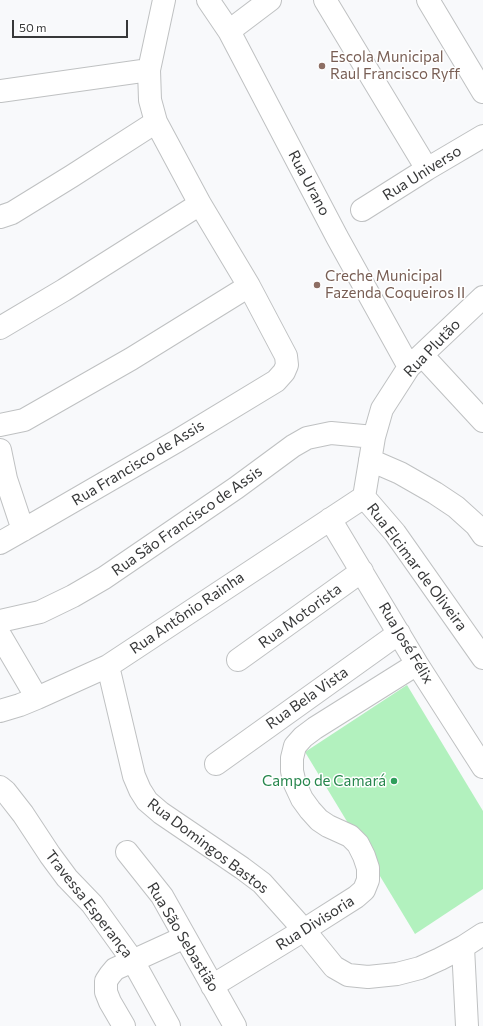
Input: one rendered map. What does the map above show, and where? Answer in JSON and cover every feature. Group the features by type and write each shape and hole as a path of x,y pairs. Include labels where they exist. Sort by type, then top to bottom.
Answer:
{"street":[{"path":"0,425 24,420 131,359 249,286 200,204 156,122 150,100 149,70 164,0"},
{"name":"Rua Urano","path":"208,0 229,31 337,237 416,361 483,420"},
{"path":"229,31 270,0"},
{"path":"325,0 427,169"},
{"path":"428,0 483,92"},
{"path":"0,91 149,70"},
{"path":"0,217 12,213 156,122"},
{"name":"Rua Universo","path":"362,210 483,136"},
{"path":"0,328 64,290 200,204"},
{"name":"Rua Francisco de Assis","path":"0,543 276,381 284,372 287,365 286,356 249,286"},
{"name":"Rua Plutão","path":"364,496 374,437 382,409 416,361 483,297"},
{"name":"Rua São Francisco de Assis","path":"0,622 40,612 73,596 104,578 236,488 293,446 307,438 331,433 374,437"},
{"path":"0,450 6,479 23,530"},
{"path":"370,460 400,473 436,493 456,507 476,525 483,535"},
{"name":"Rua Antônio Rainha","path":"0,711 37,698 108,666 364,496"},
{"name":"Rua Elcimar de Oliveira","path":"364,496 395,533 483,658"},
{"name":"Rua José Félix","path":"330,519 417,664 483,767"},
{"name":"Rua Motorista","path":"238,660 362,571"},
{"name":"Rua Bela Vista","path":"216,764 399,633"},
{"path":"0,635 37,698"},
{"name":"Rua Divisoria","path":"212,986 304,930 356,897 364,890 368,880 368,868 358,844 350,836 328,826 319,820 302,799 295,784 292,770 292,758 295,746 303,737 417,664"},
{"name":"Rua Domingos Bastos","path":"108,666 134,776 147,801 161,813 262,883 304,930 334,967 348,975 368,977 397,974 420,968 463,947 483,934"},
{"name":"Travessa Esperança","path":"0,787 5,791 23,814 67,878 92,904 133,961 169,1026"},
{"name":"Rua São Sebastião","path":"127,852 162,896 235,1026"},
{"path":"124,1026 106,992 106,981 115,969 185,937"},
{"path":"463,947 472,1016"}],"green space":[{"name":"Campo de Camará","path":"407,685 483,811 483,889 415,934 305,752"}],"place":[{"name":"Escola Municipal Raul Francisco Ryff","path":"322,66"},
{"name":"Creche Municipal Fazenda Coqueiros II","path":"317,285"},
{"name":"Campo de Camará","path":"394,781"}]}
